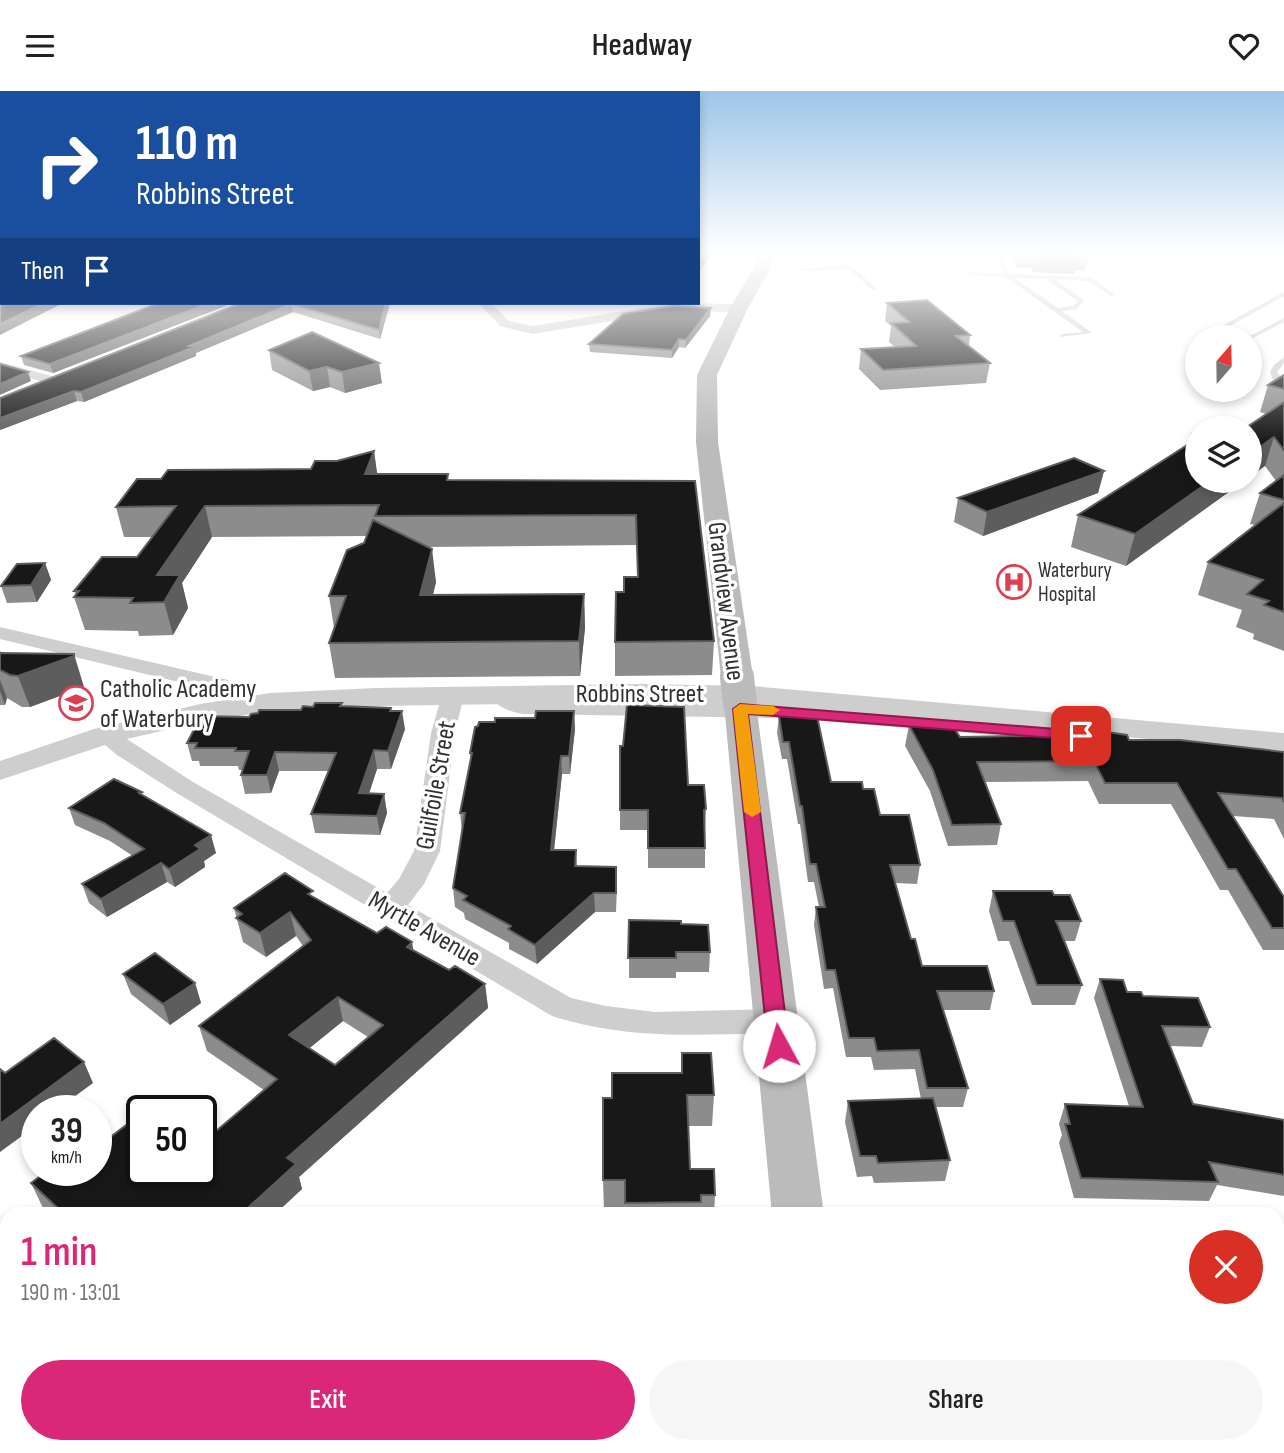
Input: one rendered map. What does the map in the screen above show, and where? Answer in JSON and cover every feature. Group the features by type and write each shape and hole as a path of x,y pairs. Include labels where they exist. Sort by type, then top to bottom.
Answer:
{"main road":[{"name":"Grandview Avenue","path":"735,317 707,375 707,442 797,1207"}],"street":[{"path":"494,317 512,327 533,330 615,317"},
{"path":"0,366 60,379 33,389"},
{"path":"0,633 220,685 253,704"},
{"name":"Robbins Street","path":"0,772 105,735 200,713 253,704 313,699 453,695 668,693 791,697 1284,741"},
{"name":"Robbins Street","path":"499,694 512,705 523,707 739,697 885,719 1258,752 1284,747"},
{"name":"Guilfoile Street","path":"390,908 410,884 427,851 443,733 453,695"},
{"name":"Myrtle Avenue","path":"105,735 184,787 563,1008 606,1018 655,1024 776,1021"}],"lane":[{"path":"1062,336 1089,333 1065,317"},
{"path":"1227,325 1242,317"},
{"path":"1262,331 1284,320"},
{"path":"1284,359 1272,373 1274,379 1284,386"}],"building":[{"path":"0,317 16,317 0,324"},
{"path":"124,317 174,317 50,364 21,356"},
{"path":"207,317 260,317 189,346 194,347 81,392 74,391 0,418 0,398"},
{"path":"334,317 382,317 379,330"},
{"path":"620,317 704,317 686,340 679,339 672,350 589,344"},
{"path":"903,317 947,317 970,335 956,336 990,363 883,370 861,349 916,346 891,323 909,322"},
{"path":"312,332 379,363 342,372 327,367 309,371 269,350"},
{"path":"0,364 28,372 0,384"},
{"path":"1284,375 1284,389 1268,385"},
{"path":"1284,402 1284,450 1274,437 1262,446 1262,417"},
{"path":"1185,446 1185,493 1193,493 1135,534 1078,515"},
{"path":"374,451 365,474 448,474 447,480 695,481 714,641 615,642 616,592 624,592 624,577 638,577 636,515 375,516 379,505 205,506 157,575 180,575 164,602 130,603 133,598 74,597 79,591 74,591 102,557 137,557 176,506 116,507 137,479 161,479 168,470 311,469 315,461 337,461"},
{"path":"1074,458 1104,471 987,512 958,498"},
{"path":"1284,475 1284,500 1260,493"},
{"path":"1284,503 1284,612 1264,605 1269,601 1247,594 1263,580 1208,562"},
{"path":"373,520 432,549 420,595 584,594 579,641 329,643 346,596 329,596 347,550 364,543"},
{"path":"45,563 31,585 1,586 17,564"},
{"path":"0,653 74,656 18,676 0,670"},
{"path":"315,703 342,703 340,706 391,708 390,711 402,711 388,751 374,750 359,793 384,794 377,816 311,814 336,753 275,752 267,775 241,775 249,751 235,751 236,748 195,748 197,743 187,743 201,716 249,717 259,710 301,710 303,706 313,707"},
{"path":"627,705 684,707 688,785 704,785 705,848 648,848 648,810 620,810 620,746 623,746"},
{"path":"536,711 574,711 569,756 561,756 551,850 576,850 575,866 616,867 616,893 594,893 535,945 508,929 511,926 463,900 467,896 453,888 465,813 460,813 475,727 479,722 495,722 495,718 535,718"},
{"path":"779,716 817,716 831,782 862,782 863,789 874,789 880,815 909,815 920,865 890,865 911,939 915,939 922,966 987,966 994,991 937,991 968,1088 927,1088 919,1050 877,1051 874,1038 849,1038 835,970 826,970 816,907 825,907 816,864 810,864 789,742 783,742"},
{"path":"950,722 960,737 1091,735 1094,732 1107,732 1127,735 1129,740 1180,740 1284,752 1284,802 1282,798 1218,793 1284,897 1284,928 1272,928 1236,869 1228,869 1177,783 1105,783 1094,761 977,762 1001,824 952,825 933,770 909,725"},
{"path":"114,779 142,792 139,793 211,835 195,845 200,849 169,869 161,863 101,899 82,884 144,849 104,823 69,808"},
{"path":"285,873 313,891 308,894 377,933 386,927 412,942 407,947 449,970 455,966 485,984 287,1158 296,1164 249,1207 56,1207 34,1186 112,1186 112,1136 126,1125 126,1186 217,1186 217,1130 277,1079 199,1026 311,940 290,912 260,933 236,918 242,914 234,908","holes":["338,997 383,1025 335,1065 289,1035"]},
{"path":"993,891 1052,891 1054,895 1070,895 1081,921 1056,921 1082,985 1037,985 1014,921 1003,921"},
{"path":"629,920 681,921 681,924 708,925 710,952 676,952 676,958 628,958"},
{"path":"155,953 195,983 163,1004 123,974"},
{"path":"1100,979 1123,980 1127,992 1141,992 1143,996 1198,998 1210,1027 1162,1026 1193,1104 1284,1120 1284,1175 1209,1162 1218,1182 1081,1178 1065,1124 1070,1124 1065,1104 1143,1107"},
{"path":"54,1038 84,1062 39,1095 21,1095 21,1108 0,1124 0,1069 5,1073"},
{"path":"682,1053 711,1053 714,1095 687,1095 690,1169 714,1169 715,1195 701,1195 701,1202 625,1203 625,1180 603,1180 603,1098 612,1098 612,1073 682,1073"},
{"path":"933,1098 950,1160 878,1163 876,1156 860,1156 848,1101"}],"slow traffic":[{"path":"752,812 740,709 773,710"}],"place":[{"name":"Waterbury Hospital","path":"1014,582"},
{"name":"Catholic Academy of Waterbury","path":"76,703"}],"route":[{"path":"779,1046 740,709 1081,736"}]}
